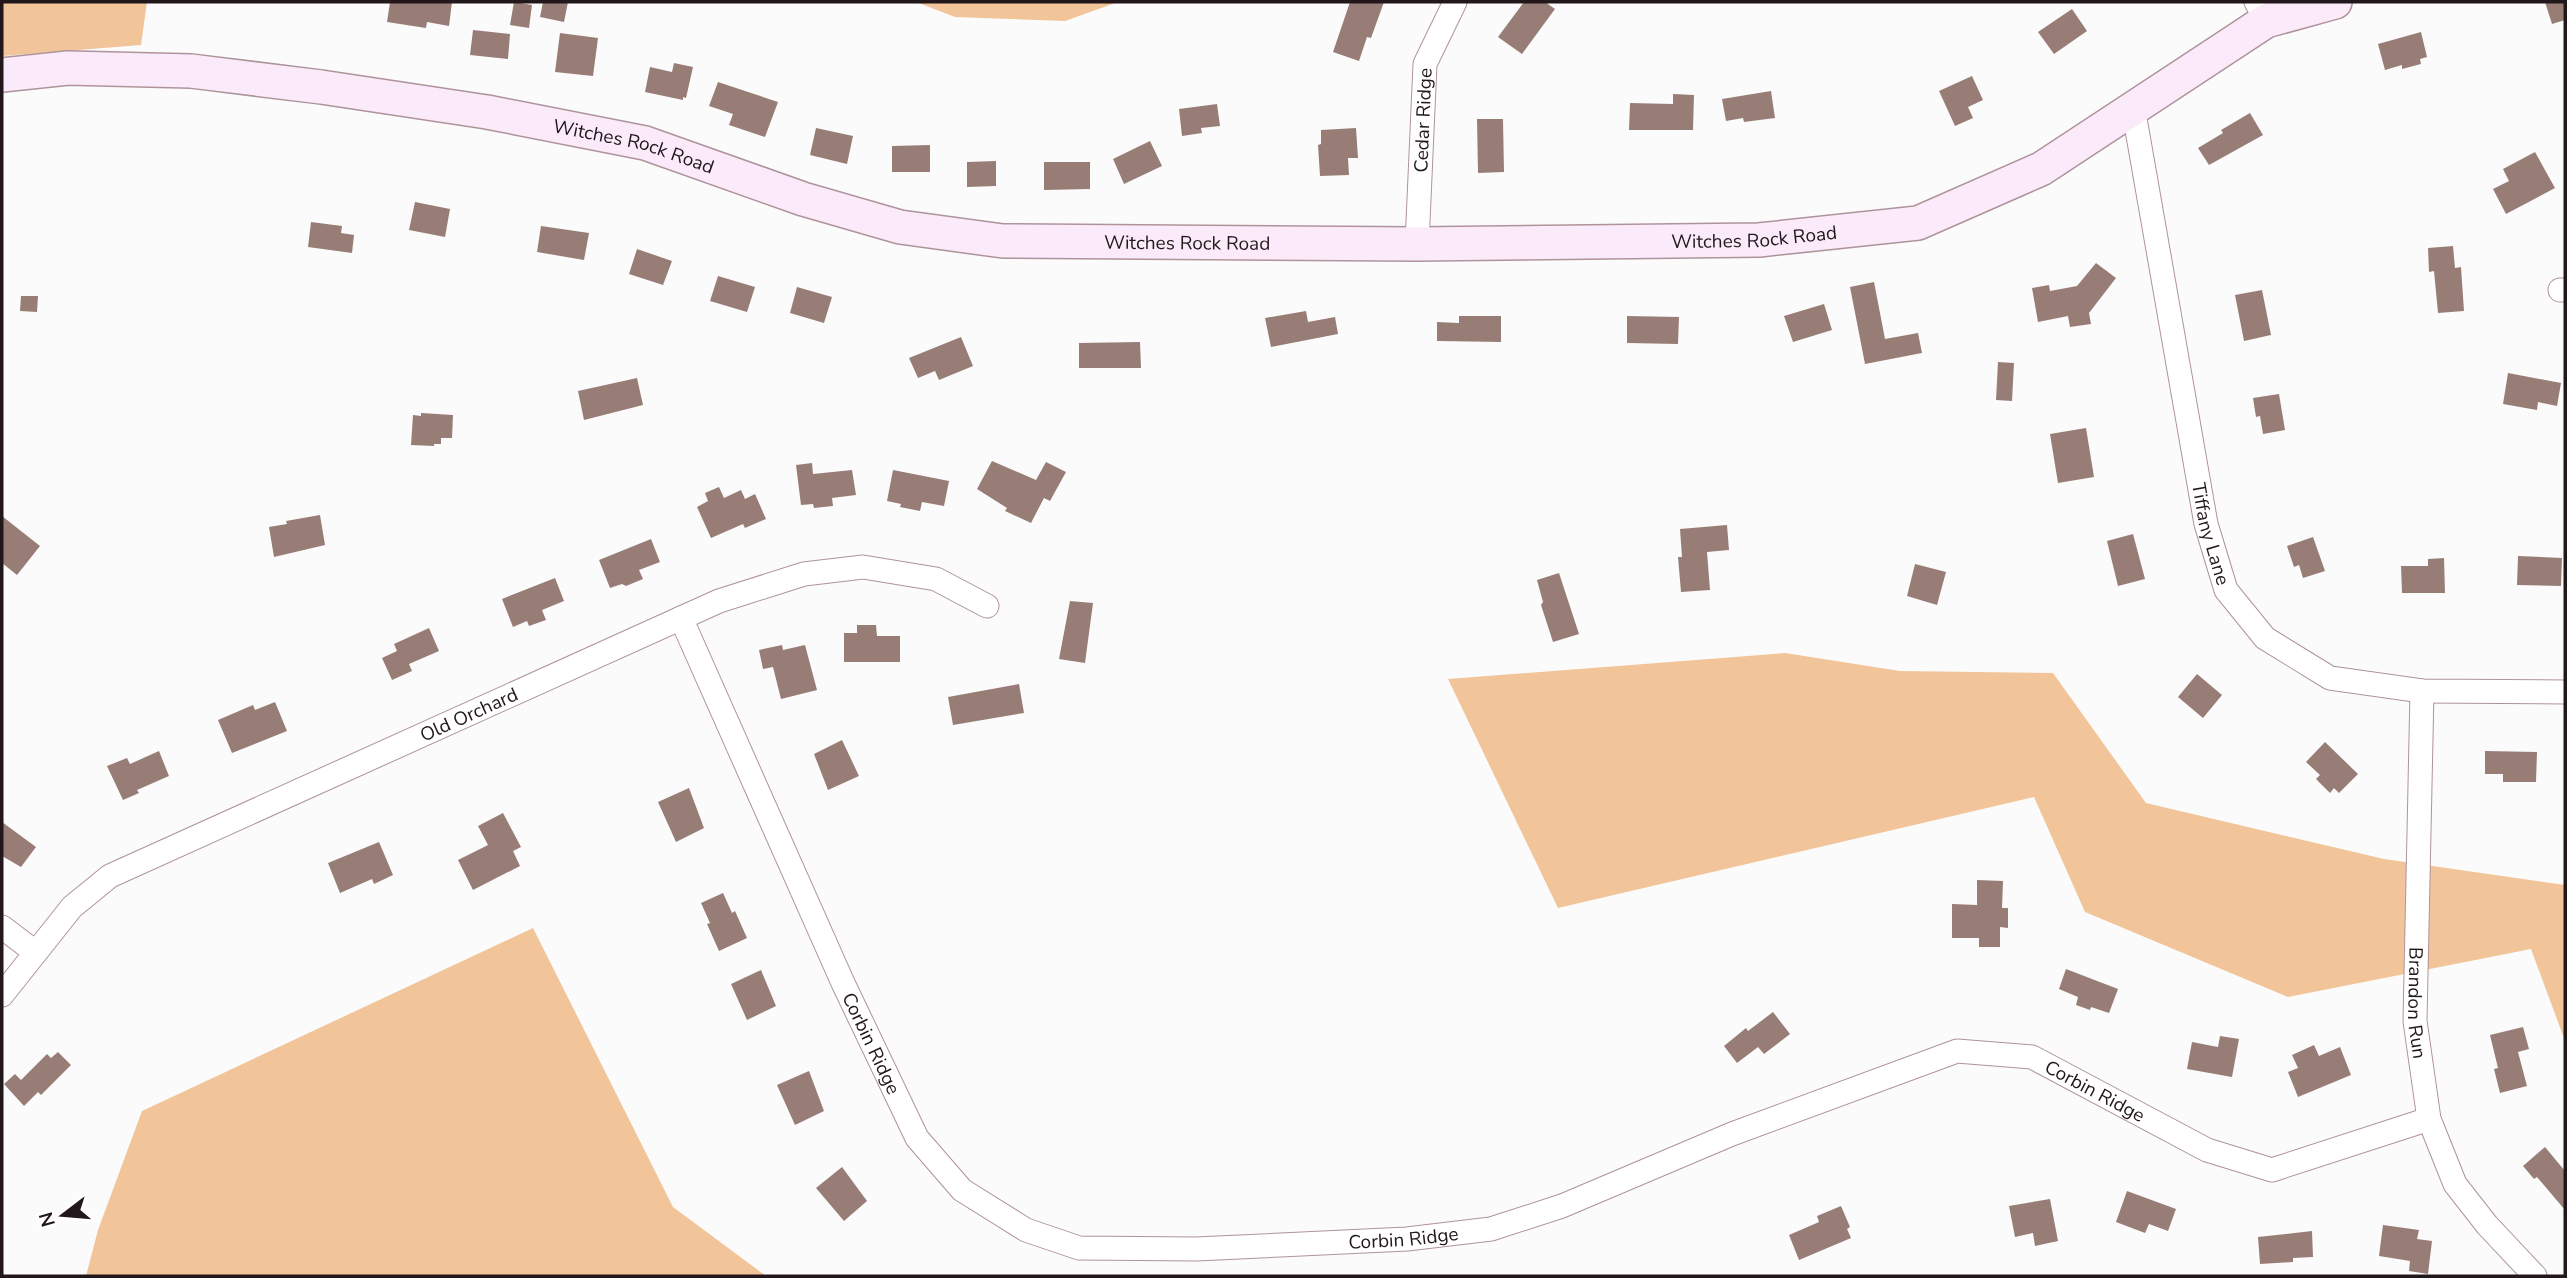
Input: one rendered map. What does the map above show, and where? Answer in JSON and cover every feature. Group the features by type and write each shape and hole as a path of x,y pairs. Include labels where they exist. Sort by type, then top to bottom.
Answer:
{"street":[{"name":"Cedar Ridge","path":"1417,244 1425,64 1455,2"},
{"name":"Witches Rock Road","path":"2,75 68,68 191,71 321,87 487,113 645,143 803,199 900,227 1003,241 1417,244 1759,240 1918,223 2042,169 2133,107 2261,11 2335,2"},
{"name":"Tiffany Lane","path":"2133,107 2206,524 2225,590 2265,638 2330,678 2421,691 2565,691"},
{"name":"Old Orchard","path":"2,995 72,907 110,876 719,601 804,574 863,567 936,579 986,606"},
{"name":"Corbin Ridge","path":"681,618 816,924 917,1138 962,1191 1027,1230 1079,1248 1196,1249 1407,1238 1491,1228 1562,1206 1732,1134 1957,1051 2032,1057 2207,1150 2272,1170 2429,1119"},
{"name":"Brandon Run","path":"2421,691 2415,1021 2429,1119 2455,1184 2487,1225 2535,1276"},
{"path":"2,927 35,952"}],"shaded area":[{"path":"2,2 147,2 141,45 2,56"},
{"path":"916,2 1118,2 1065,21 955,17"},
{"path":"1785,653 1900,671 2053,673 2146,803 2384,859 2565,885 2565,1041 2531,949 2288,997 2085,912 2034,797 1558,908 1448,679"},
{"path":"533,928 673,1207 766,1276 86,1276 98,1230 142,1111"}],"building":[{"path":"390,2 452,2 449,26 427,22 426,28 387,22"},
{"path":"514,2 532,5 529,28 510,25"},
{"path":"543,2 568,2 564,22 540,17"},
{"path":"1350,2 1384,2 1359,61 1333,52"},
{"path":"1524,2 1545,2 1555,9 1522,54 1498,37"},
{"path":"2545,2 2565,2 2565,20 2552,24"},
{"path":"2072,9 2087,31 2054,54 2038,32"},
{"path":"473,30 510,34 508,59 470,55"},
{"path":"2421,32 2427,57 2420,59 2421,64 2402,69 2402,65 2385,70 2378,44"},
{"path":"560,33 598,38 593,76 555,72"},
{"path":"674,63 693,67 686,98 683,97 683,100 645,92 650,67 672,72"},
{"path":"1972,76 1983,100 1968,107 1973,118 1955,126 1939,91"},
{"path":"718,82 778,102 765,137 729,125 733,114 709,106"},
{"path":"1771,91 1775,118 1726,121 1722,99"},
{"path":"1673,94 1694,95 1693,130 1629,130 1630,103 1673,104"},
{"path":"1217,104 1220,126 1201,128 1202,133 1182,136 1179,109"},
{"path":"2250,113 2263,135 2209,165 2198,148"},
{"path":"1477,119 1503,119 1504,172 1478,173"},
{"path":"816,128 853,136 847,164 810,155"},
{"path":"1356,128 1358,158 1348,158 1349,175 1320,176 1318,145 1321,144 1321,130"},
{"path":"1150,141 1162,166 1124,184 1113,159"},
{"path":"930,145 930,172 892,172 892,146"},
{"path":"2535,152 2555,188 2506,214 2493,189 2509,181 2503,169"},
{"path":"996,161 996,186 967,187 967,162"},
{"path":"1044,162 1090,162 1090,189 1044,190"},
{"path":"415,202 450,209 445,237 409,230"},
{"path":"311,222 342,226 341,233 354,235 352,253 308,247"},
{"path":"541,226 589,233 584,260 537,252"},
{"path":"2453,246 2455,268 2461,267 2464,311 2438,313 2434,271 2429,272 2428,248"},
{"path":"637,249 672,261 663,285 629,274"},
{"path":"2096,263 2116,278 2089,313 2091,324 2070,327 2068,316 2038,322 2032,288 2049,285 2050,291 2077,286"},
{"path":"718,276 755,287 747,312 710,301"},
{"path":"1874,282 1885,339 1918,333 1922,353 1865,364 1850,287"},
{"path":"797,287 832,297 824,323 790,313"},
{"path":"2262,290 2271,335 2244,341 2235,295"},
{"path":"21,296 38,296 37,312 20,311"},
{"path":"1824,304 1832,330 1793,342 1784,316"},
{"path":"1306,311 1308,322 1335,317 1338,334 1271,347 1265,318"},
{"path":"1459,316 1501,316 1501,342 1437,341 1437,322 1459,323"},
{"path":"1627,316 1679,317 1678,344 1627,343"},
{"path":"961,337 973,366 939,380 935,371 918,378 909,358"},
{"path":"1140,342 1141,368 1079,368 1079,343"},
{"path":"1998,362 2014,363 2012,401 1996,400"},
{"path":"2508,373 2561,383 2557,406 2538,402 2537,410 2503,404"},
{"path":"637,378 643,405 584,420 578,391"},
{"path":"2279,394 2285,430 2263,434 2260,416 2256,417 2253,398"},
{"path":"421,413 453,415 452,438 441,438 441,444 434,446 411,445 413,415 421,416"},
{"path":"2086,428 2094,477 2058,483 2050,434"},
{"path":"992,461 1036,480 1046,462 1066,472 1050,501 1044,498 1031,523 1005,511 1007,508 977,489"},
{"path":"812,463 813,474 852,470 856,495 832,498 833,506 814,508 813,504 801,505 796,465"},
{"path":"893,470 949,481 944,506 922,502 920,511 887,501"},
{"path":"719,487 724,498 741,490 745,499 755,494 766,519 745,528 743,524 711,538 697,507 708,501 705,493"},
{"path":"320,515 325,545 274,557 269,527"},
{"path":"2,516 40,546 17,575 2,563"},
{"path":"1727,525 1729,550 1707,552 1710,590 1681,592 1678,557 1682,557 1680,529"},
{"path":"2133,534 2145,579 2118,586 2107,541"},
{"path":"2313,537 2325,571 2303,578 2299,565 2294,567 2287,546"},
{"path":"651,539 660,562 639,570 643,579 626,586 622,584 610,588 599,560"},
{"path":"2518,556 2562,558 2561,586 2517,585"},
{"path":"2444,558 2445,593 2402,593 2401,566 2428,566 2428,559"},
{"path":"1915,564 1946,572 1937,605 1907,596"},
{"path":"1559,573 1579,634 1553,642 1541,605 1543,602 1537,580"},
{"path":"555,578 564,601 542,610 546,620 529,626 527,621 513,627 502,599"},
{"path":"1070,601 1093,603 1085,663 1059,659"},
{"path":"857,625 876,625 877,636 900,636 900,662 844,662 844,633 857,633"},
{"path":"429,628 439,651 409,664 412,671 392,680 382,658 397,651 394,644"},
{"path":"782,645 783,650 805,645 817,690 781,699 773,667 763,669 759,650"},
{"path":"2197,674 2222,695 2203,718 2178,697"},
{"path":"1019,684 1024,713 953,725 948,697"},
{"path":"275,702 287,731 232,753 218,720 253,705 255,710"},
{"path":"842,740 859,776 828,790 814,754"},
{"path":"2325,742 2358,774 2339,793 2334,788 2330,793 2316,779 2320,775 2306,762"},
{"path":"159,751 169,776 137,790 139,793 123,800 107,766 127,758 130,764"},
{"path":"2485,751 2537,752 2536,782 2503,782 2503,774 2485,774"},
{"path":"689,788 704,828 676,842 658,802"},
{"path":"503,813 521,847 513,851 520,866 473,890 458,860 488,845 478,826"},
{"path":"2,822 36,847 21,867 2,856"},
{"path":"379,842 393,875 374,884 372,879 340,893 328,863"},
{"path":"1977,880 2003,881 2002,908 2008,908 2008,928 2000,927 2000,947 1979,947 1979,938 1952,938 1952,904 1977,905"},
{"path":"723,893 732,913 735,911 747,938 719,951 701,903"},
{"path":"2066,969 2118,989 2109,1013 2076,1005 2078,997 2059,989"},
{"path":"761,970 776,1006 747,1020 731,984"},
{"path":"1773,1012 1790,1034 1764,1054 1758,1047 1737,1063 1724,1046 1746,1028 1748,1031"},
{"path":"2523,1027 2529,1049 2518,1052 2527,1086 2500,1093 2494,1069 2498,1068 2490,1035"},
{"path":"2220,1036 2239,1039 2232,1077 2187,1069 2192,1042 2218,1047"},
{"path":"2314,1045 2319,1056 2340,1047 2351,1075 2298,1097 2288,1072 2298,1068 2292,1055"},
{"path":"58,1052 71,1065 41,1095 38,1092 24,1106 4,1084 15,1074 21,1080 47,1054 51,1058"},
{"path":"809,1071 824,1111 795,1125 777,1085"},
{"path":"2545,1147 2565,1171 2565,1210 2537,1177 2534,1179 2523,1166"},
{"path":"842,1167 867,1201 844,1221 816,1188"},
{"path":"2127,1191 2176,1209 2168,1231 2149,1224 2145,1233 2116,1222"},
{"path":"2050,1199 2058,1241 2035,1246 2033,1233 2015,1237 2009,1206"},
{"path":"1841,1206 1850,1227 1847,1229 1851,1238 1799,1260 1789,1235 1819,1222 1817,1216"},
{"path":"2383,1225 2419,1230 2417,1239 2432,1241 2428,1274 2409,1271 2410,1261 2379,1256"},
{"path":"2312,1231 2313,1257 2293,1258 2293,1262 2260,1264 2258,1237"}]}
